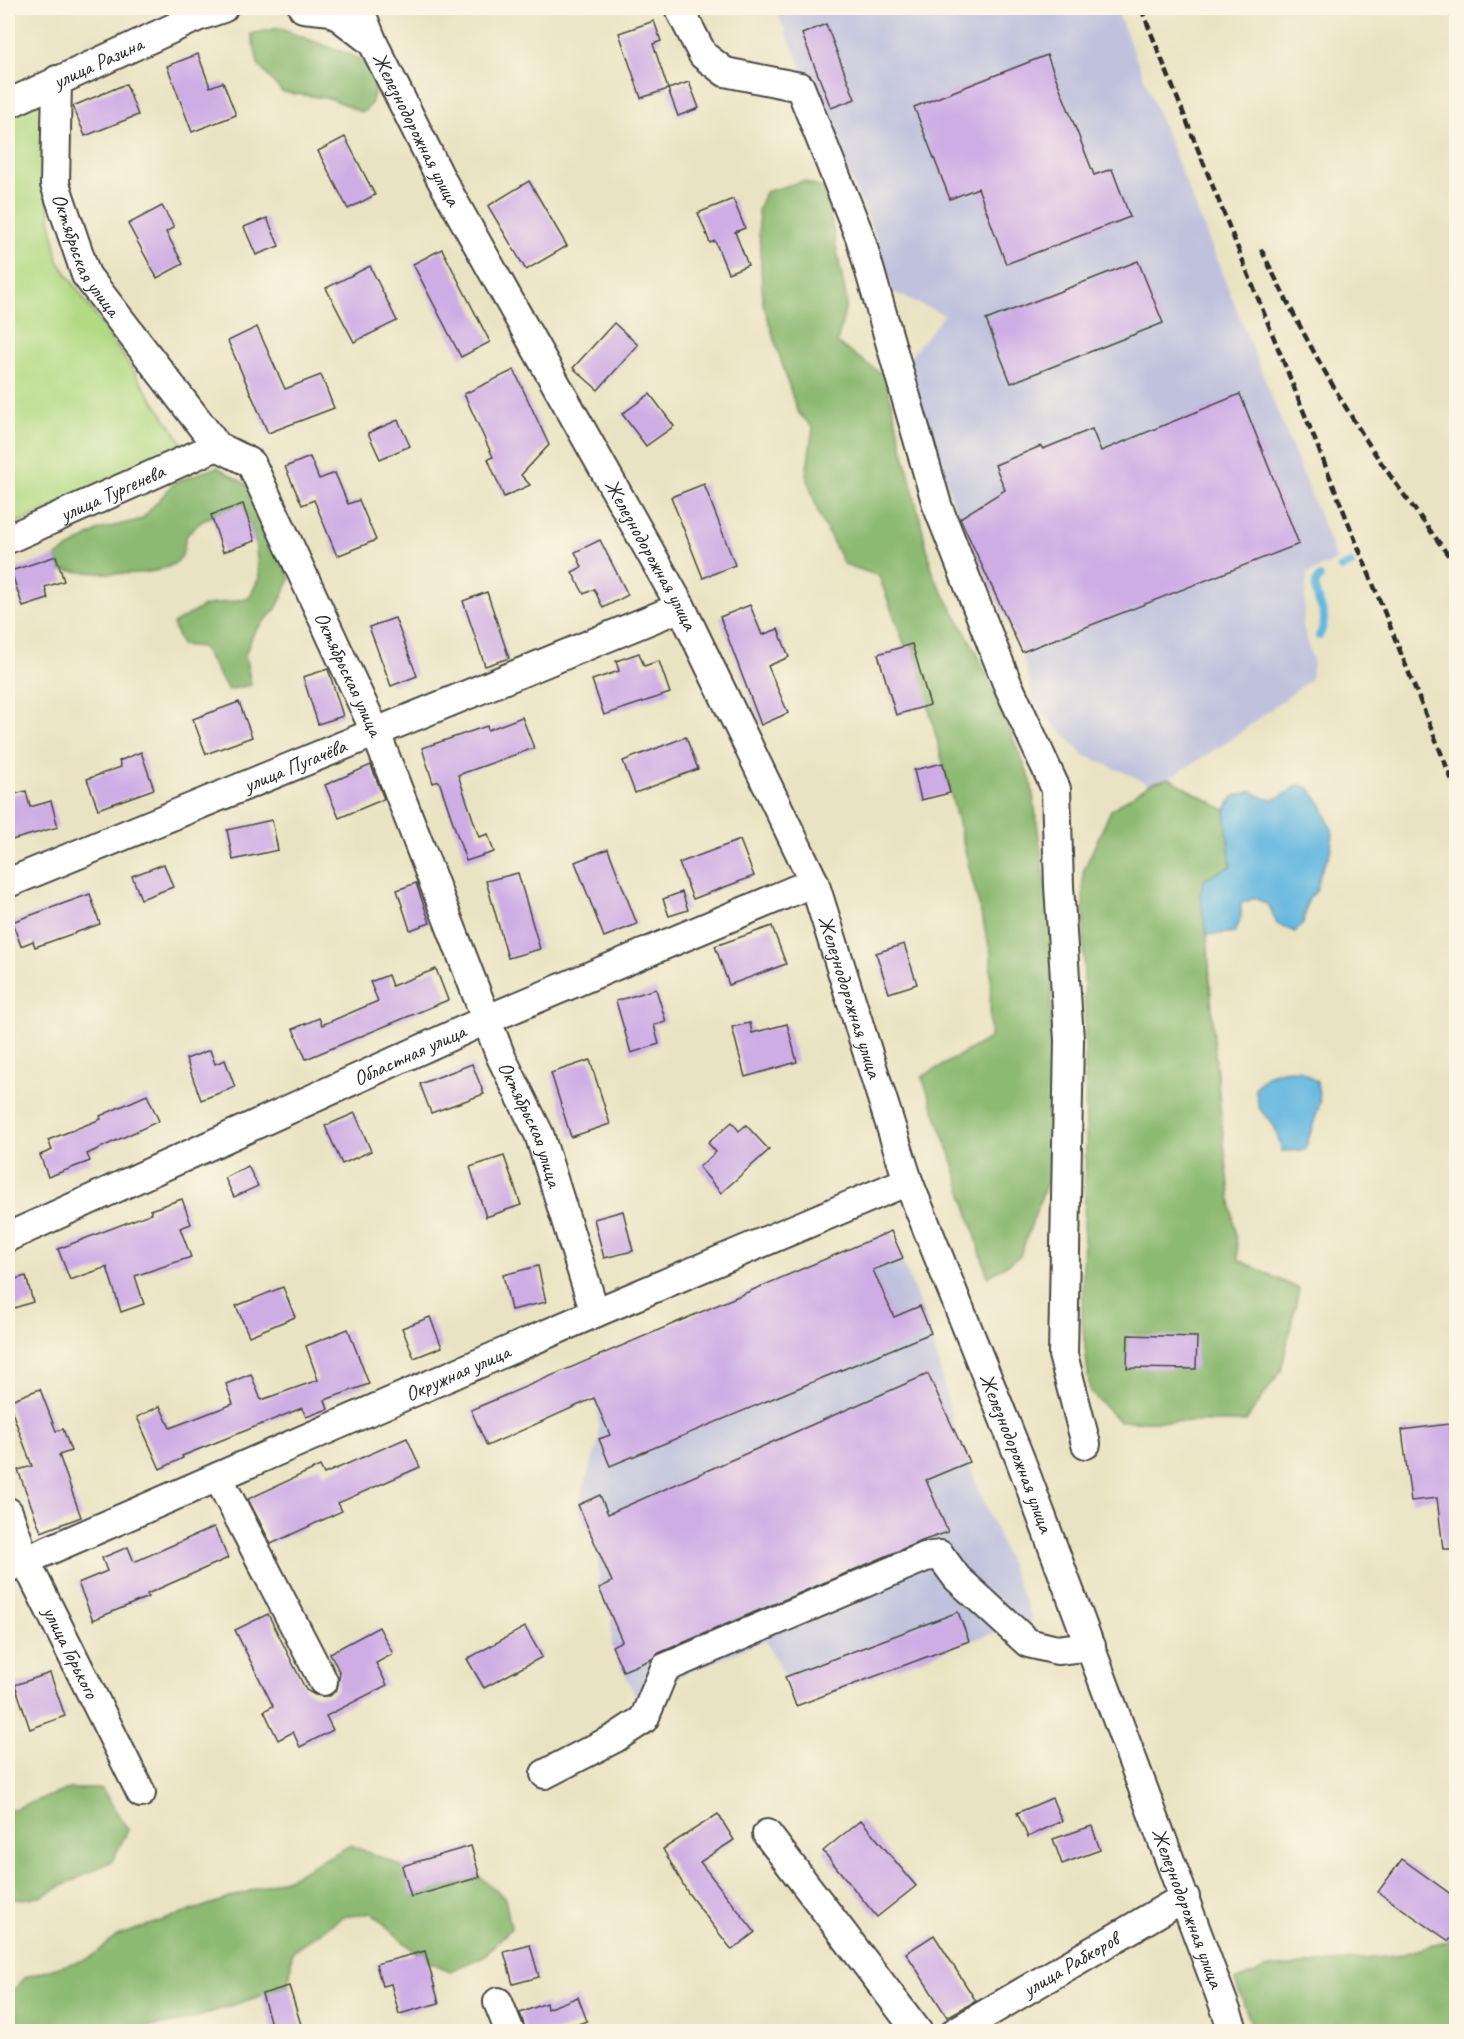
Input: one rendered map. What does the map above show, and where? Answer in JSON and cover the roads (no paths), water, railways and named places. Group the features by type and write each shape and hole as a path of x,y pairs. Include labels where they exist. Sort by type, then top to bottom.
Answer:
{"street":[{"name":"улица Разина","path":"8,104 195,12 223,8"},
{"path":"303,8 332,11 374,43"},
{"name":"Железнодорожная улица","path":"359,8 441,179 681,607 814,882 908,1181 1016,1448 1234,2031"},
{"path":"679,8 703,55 725,72 800,87 860,237 937,505 1007,683 1056,789 1059,886 1069,1040 1063,1354 1086,1444"},
{"name":"Октябрьская улица","path":"57,80 55,184 86,275 217,446 251,463 376,733 501,1057 539,1134 595,1313"},
{"name":"улица Тургенева","path":"8,539 217,446"},
{"name":"улица Пугачёва","path":"8,883 681,607"},
{"name":"Областная улица","path":"8,1237 488,1019 814,882"},
{"name":"Окружная улица","path":"16,1564 595,1313 908,1181"},
{"path":"218,1477 323,1681"},
{"name":"улица Горького","path":"8,1512 16,1564 141,1793"},
{"path":"545,1774 615,1738 644,1719 665,1668 925,1557 940,1555 957,1578 1028,1643 1057,1650 1091,1646"},
{"path":"767,1834 918,2031"},
{"name":"улица Рабкоров","path":"956,2031 1185,1897"},
{"path":"498,2002 510,2031"}],"water":[{"path":"1299,785 1309,788 1322,805 1333,833 1330,853 1320,873 1317,890 1308,900 1303,923 1295,932 1277,924 1269,905 1255,898 1241,903 1241,917 1235,932 1207,935 1200,893 1205,879 1231,866 1225,810 1233,797 1252,791 1259,796 1271,799"},
{"path":"1300,1070 1317,1082 1320,1103 1305,1150 1282,1151 1275,1127 1259,1108 1255,1088 1265,1077 1274,1072"}],"waterway":[{"path":"1341,568 1351,564"},
{"path":"1319,636 1324,620 1316,590 1316,582 1320,577"}],"railway":[{"path":"1141,8 1456,790"},
{"path":"1261,249 1343,403 1394,481 1456,566"}]}
